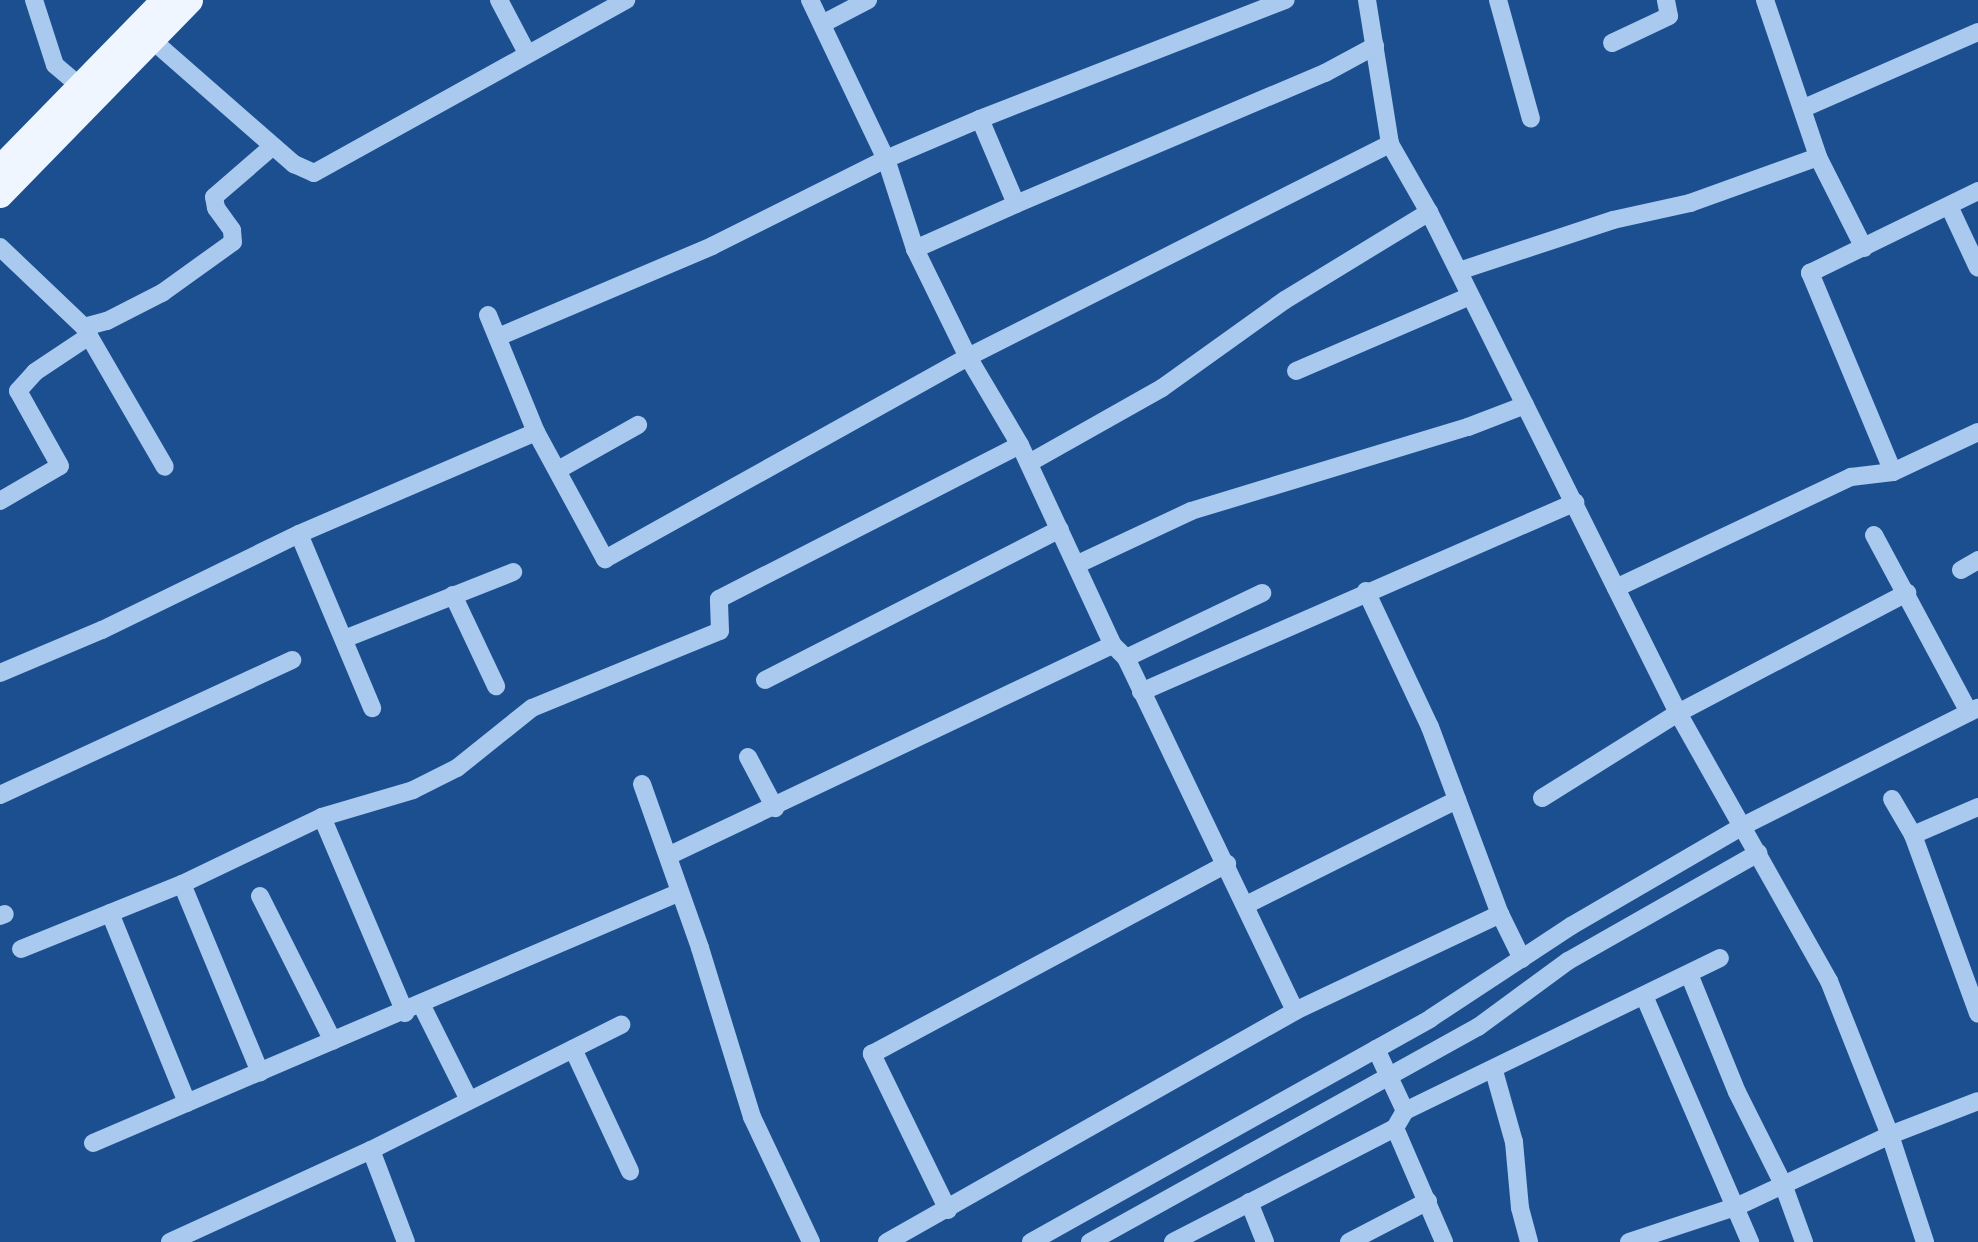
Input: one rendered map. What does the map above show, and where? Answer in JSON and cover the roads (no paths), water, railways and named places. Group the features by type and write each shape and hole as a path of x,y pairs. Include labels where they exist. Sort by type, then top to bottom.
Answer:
{"main road":[{"path":"145,34 163,0"},
{"path":"2,181 145,34 190,0"}],"street":[{"path":"34,0 55,65 88,93"},
{"path":"499,0 527,53"},
{"path":"145,34 294,164 314,173 626,0"},
{"path":"810,0 886,160 915,249 968,357 1029,462 1295,1011"},
{"path":"822,24 868,0"},
{"path":"498,338 712,246 886,160 980,119 1286,0"},
{"path":"1368,0 1390,144 1430,212 1678,713 1829,981 1890,1135 1925,1242"},
{"path":"1498,0 1530,120"},
{"path":"1612,43 1669,16 1666,0"},
{"path":"1765,0 1818,156 1864,248"},
{"path":"1804,108 1978,32"},
{"path":"915,249 1325,73 1376,46"},
{"path":"980,119 1016,204"},
{"path":"488,315 536,432 604,559 968,357 1390,144"},
{"path":"0,500 60,466 18,398 22,382 86,332 162,293 233,242 232,230 216,208 214,197 273,146"},
{"path":"1458,271 1613,220 1690,203 1818,156"},
{"path":"1893,472 1810,273 1978,191"},
{"path":"1949,206 1978,268"},
{"path":"1029,462 1162,388 1285,300 1430,212"},
{"path":"0,248 86,332 165,467"},
{"path":"1296,371 1470,296"},
{"path":"1078,564 1191,510 1468,427 1525,405"},
{"path":"558,470 638,425"},
{"path":"0,674 102,630 298,534 536,432"},
{"path":"1616,588 1851,477 1893,472 1978,432"},
{"path":"21,949 182,884 322,816 413,790 458,768 532,708 720,630 718,600 1020,445"},
{"path":"1141,692 1575,502"},
{"path":"764,680 1060,529"},
{"path":"298,534 372,708"},
{"path":"1031,1242 1376,1049 1571,926 1743,826 1974,710 1874,536"},
{"path":"1961,570 1978,560"},
{"path":"344,639 513,572"},
{"path":"1366,591 1430,727 1500,914 1522,959"},
{"path":"668,856 1119,651 1262,592"},
{"path":"1542,798 1678,713 1907,593"},
{"path":"454,595 496,686"},
{"path":"0,796 292,660"},
{"path":"748,757 775,808"},
{"path":"642,784 752,1117 811,1242"},
{"path":"1892,798 1913,835 1978,1014"},
{"path":"1246,905 1457,800"},
{"path":"1913,835 1978,807"},
{"path":"322,816 413,1008 469,1100"},
{"path":"1090,1242 1478,1027 1568,961 1758,853"},
{"path":"948,1210 872,1054 1227,864"},
{"path":"182,884 260,1072"},
{"path":"93,1143 680,892"},
{"path":"260,896 332,1042"},
{"path":"110,913 187,1103"},
{"path":"888,1242 1295,1011 1500,914"},
{"path":"1173,1242 1395,1128 1405,1111 1645,998 1720,958"},
{"path":"1689,974 1737,1092 1783,1184 1804,1242"},
{"path":"1645,998 1738,1206 1750,1242"},
{"path":"170,1242 208,1235 621,1025"},
{"path":"574,1049 630,1171"},
{"path":"1376,1049 1405,1111"},
{"path":"1494,1071 1514,1142 1520,1208 1529,1242"},
{"path":"1628,1242 1675,1236 1890,1135 1978,1101"},
{"path":"1395,1128 1444,1242"},
{"path":"371,1150 406,1242"},
{"path":"1349,1242 1428,1200"},
{"path":"1250,1202 1265,1242"}]}
